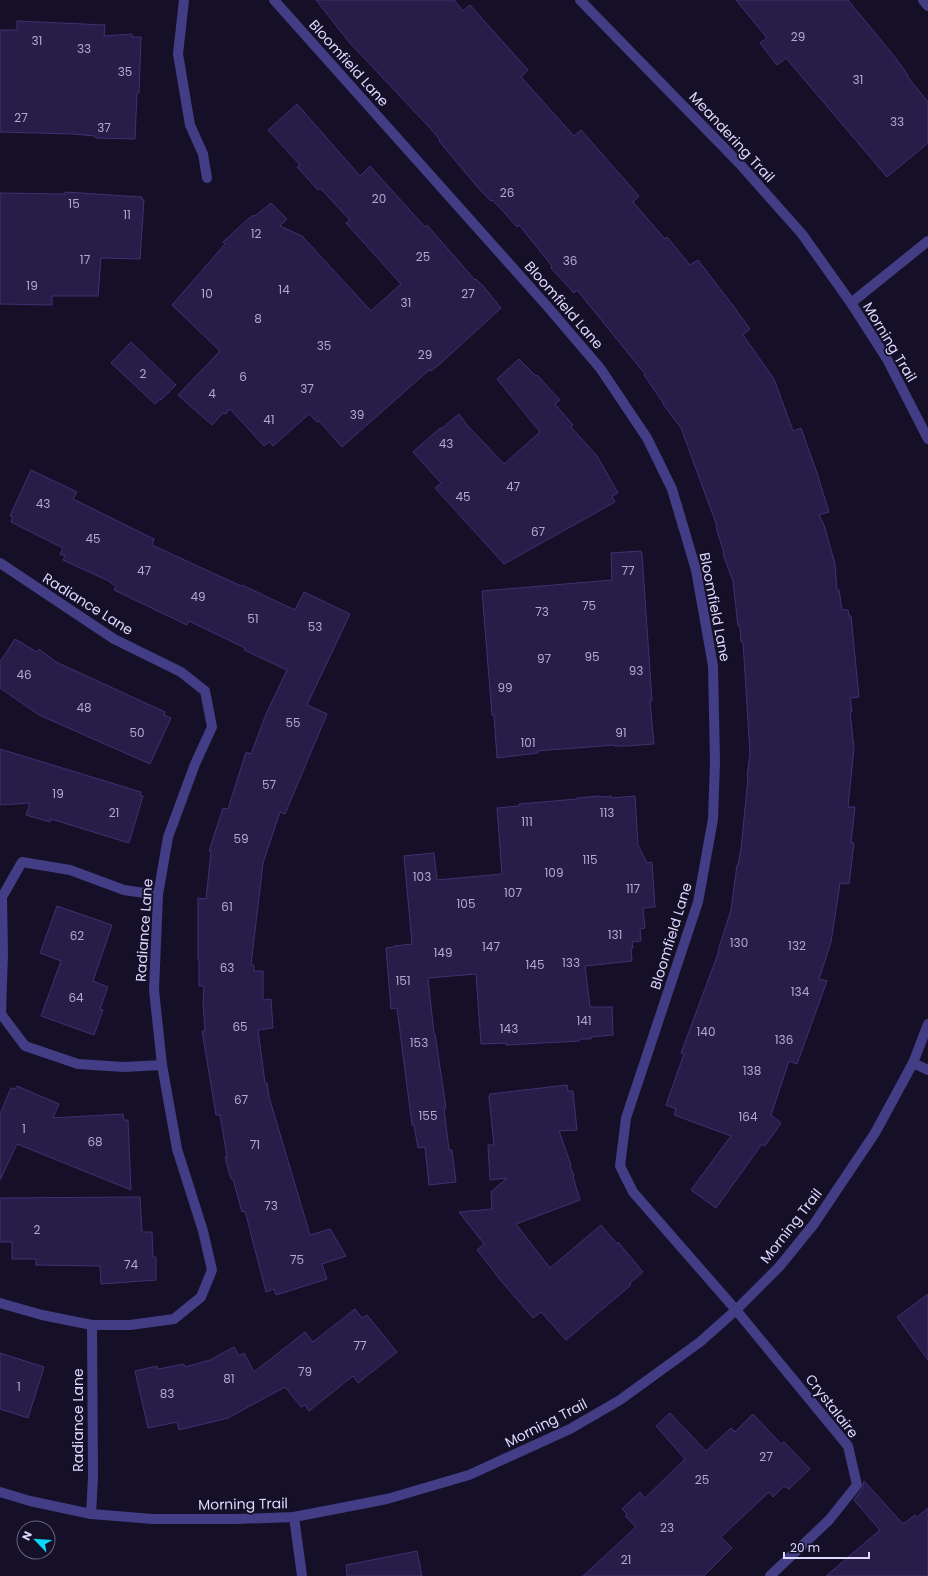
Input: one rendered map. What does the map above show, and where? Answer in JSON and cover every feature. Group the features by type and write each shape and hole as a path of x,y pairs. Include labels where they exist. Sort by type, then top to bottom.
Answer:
{"street":[{"path":"184,0 178,54 190,125 203,154 206,178"},
{"name":"Bloomfield Lane","path":"274,0 547,306 600,368 647,438 672,489 696,570 713,666 715,762 713,819 698,902 626,1118 620,1166 633,1192 736,1310"},
{"name":"Meandering Trail","path":"580,0 739,163 802,234 850,303"},
{"path":"923,0 928,6"},
{"path":"850,303 928,241"},
{"name":"Morning Trail","path":"850,303 887,359 928,439"},
{"name":"Radiance Lane","path":"0,563 114,639 181,672 205,691 212,727 195,764 168,837 158,895 154,990 162,1065 177,1149 203,1231 212,1270 201,1298 174,1319 130,1325 92,1325 42,1315 0,1303"},
{"path":"158,895 124,890 70,870 22,862 2,897 3,954 1,1014 24,1046 78,1064 124,1067 162,1065"},
{"name":"Morning Trail","path":"0,1492 30,1501 91,1514 153,1519 238,1520 294,1517 387,1499 469,1475 525,1451 570,1429 620,1400 700,1342 736,1310 778,1267 814,1224 874,1133 912,1063 928,1024"},
{"path":"912,1063 928,1070"},
{"name":"Crystalaire","path":"736,1310 848,1446 857,1485 829,1520 770,1576"},
{"name":"Radiance Lane","path":"91,1514 93,1478 92,1325"},
{"path":"294,1517 302,1576"}],"building":[{"path":"316,0 454,0 463,11 470,5 528,70 521,77 574,136 581,130 639,196 633,202 665,239 667,237 690,265 698,260 734,307 750,329 743,335 774,379 793,431 801,428 817,473 829,512 819,515 824,525 835,564 837,590 839,590 842,610 848,610 849,616 851,616 859,697 850,698 854,748 848,807 855,807 851,843 854,843 849,884 840,883 831,942 819,979 827,981 797,1064 789,1061 771,1115 781,1123 765,1146 762,1144 716,1208 691,1190 731,1136 674,1115 676,1109 666,1105 684,1054 681,1053 719,951 731,910 737,865 741,849 748,778 750,753 743,642 741,642 740,626 738,626 733,581 723,554 717,526 681,428 663,404 644,375 645,374 577,290 574,293 551,268 552,266 519,225 517,227 492,200 491,201 480,190 430,128 349,42"},
{"path":"736,0 848,0 894,56 908,75 907,76 928,102 928,143 887,177 786,58 777,65 760,43 767,38"},
{"path":"17,21 105,25 104,36 132,34 132,37 141,37 139,93 137,93 135,139 96,138 95,136 73,134 0,132 0,30 17,30"},
{"path":"297,104 360,176 370,166 425,227 427,225 475,280 476,279 484,287 501,308 441,363 431,371 429,370 342,447 319,421 317,422 309,414 273,446 269,442 264,446 230,409 226,414 223,413 212,425 178,395 220,351 172,305 225,244 223,242 248,219 254,215 255,216 271,203 287,219 280,226 302,236 371,311 401,284 346,223 350,220 320,188 318,190 297,167 300,165 268,130"},
{"path":"65,192 142,197 142,200 144,200 140,259 101,258 98,296 52,296 52,305 0,304 0,193 65,194"},
{"path":"131,342 176,385 155,404 111,363"},
{"path":"519,359 536,376 537,375 560,400 555,404 573,425 571,427 597,456 618,493 612,496 615,502 504,564 435,488 441,483 413,452 440,428 441,429 459,414 467,425 504,464 540,432 497,379"},
{"path":"31,470 77,492 73,499 154,539 152,545 241,586 242,585 295,610 304,592 350,614 307,705 327,714 285,814 280,812 263,863 251,965 254,965 254,971 263,971 263,1000 271,999 273,1028 258,1030 265,1083 267,1083 269,1097 310,1235 330,1229 346,1256 322,1264 327,1279 276,1295 274,1289 266,1292 245,1211 242,1212 225,1157 227,1157 220,1115 216,1115 202,1031 205,1031 203,1002 204,986 199,986 198,898 206,899 211,852 209,851 223,808 228,809 246,752 251,754 266,714 287,670 244,650 245,648 189,621 187,625 114,590 116,586 111,582 63,560 65,556 60,554 63,548 11,522 13,517 10,516"},
{"path":"641,551 654,744 626,746 614,745 537,751 538,753 497,758 482,591 612,580 611,553"},
{"path":"15,639 37,652 39,649 56,662 165,712 164,715 171,718 150,764 39,715 0,688 0,662"},
{"path":"0,749 141,792 140,795 143,796 129,843 51,819 50,822 26,815 30,803 0,805"},
{"path":"611,796 611,798 635,796 638,845 647,863 652,862 655,907 643,908 645,928 640,929 641,941 632,942 632,961 585,966 590,1007 612,1007 613,1035 591,1037 591,1039 580,1039 579,1041 506,1045 506,1043 481,1044 476,974 428,978 434,1034 446,1108 444,1108 449,1150 452,1150 456,1182 429,1185 425,1147 418,1148 414,1125 412,1125 397,1008 391,1009 386,948 412,944 404,856 434,853 437,880 502,874 497,808 519,806 519,804"},
{"path":"57,906 112,925 93,981 108,987 100,1009 103,1010 94,1035 41,1016 61,961 40,953"},
{"path":"567,1085 568,1091 573,1091 577,1130 559,1131 571,1165 570,1166 580,1200 516,1224 550,1268 601,1225 617,1244 618,1242 643,1272 630,1283 631,1285 566,1340 541,1312 533,1318 502,1282 477,1250 484,1244 459,1212 492,1209 491,1192 507,1178 490,1180 488,1145 494,1145 489,1097 490,1094"},
{"path":"17,1086 59,1104 53,1118 123,1114 124,1120 128,1120 131,1190 17,1144 0,1180 0,1114 11,1088 15,1089"},
{"path":"140,1197 142,1232 152,1232 153,1257 156,1257 156,1280 101,1284 100,1266 36,1265 36,1259 12,1259 12,1242 0,1242 0,1198"},
{"path":"928,1294 928,1360 897,1317"},
{"path":"355,1309 362,1318 367,1315 397,1352 358,1383 353,1376 309,1411 305,1405 301,1407 285,1387 228,1418 179,1430 177,1422 148,1428 135,1371 157,1366 158,1369 184,1364 185,1367 210,1360 234,1347 239,1356 244,1353 254,1372 305,1332 313,1342"},
{"path":"0,1353 44,1367 28,1418 0,1409"},
{"path":"670,1413 706,1451 731,1428 735,1432 753,1414 781,1444 784,1442 810,1469 789,1489 784,1486 773,1497 769,1492 721,1537 732,1548 704,1576 583,1576 636,1527 625,1516 627,1514 622,1509 640,1492 645,1498 685,1459 656,1426"},
{"path":"864,1481 903,1524 915,1515 917,1517 928,1508 928,1576 826,1576 880,1530 854,1500 862,1489"},
{"path":"417,1551 422,1576 347,1576 346,1565"}]}
